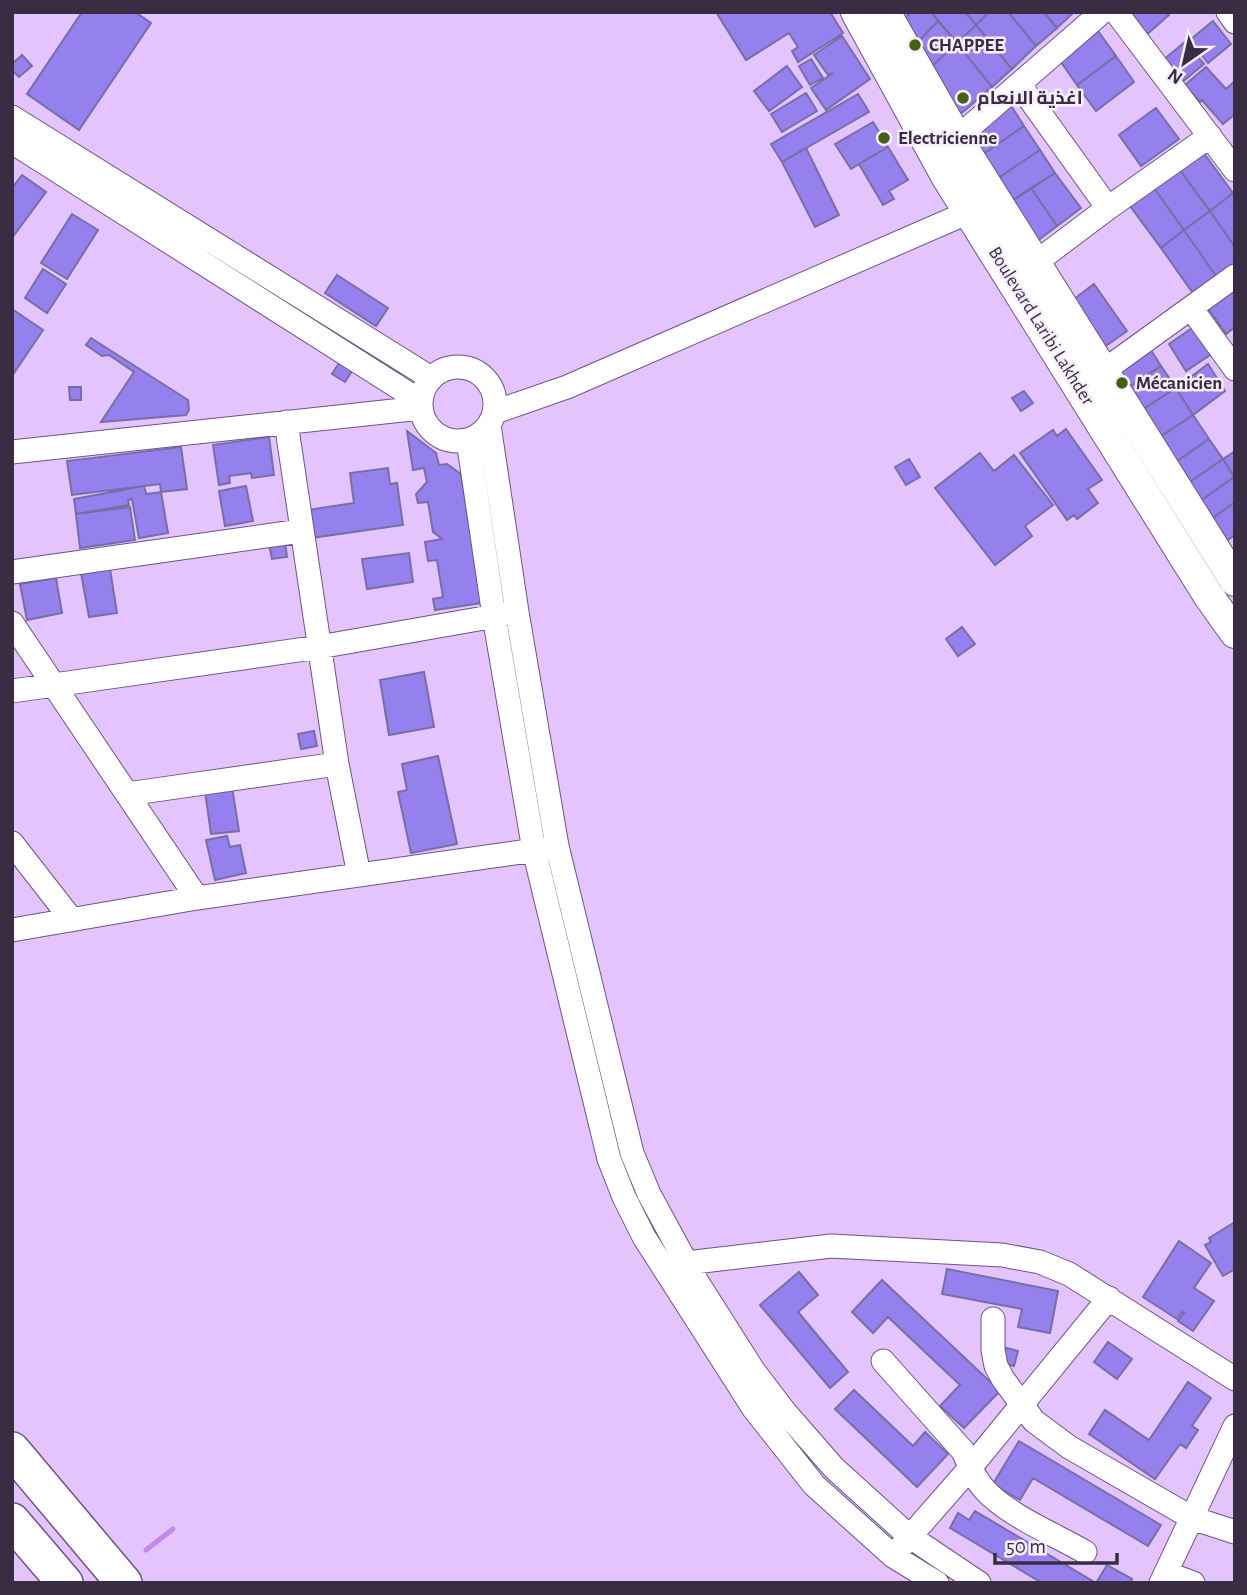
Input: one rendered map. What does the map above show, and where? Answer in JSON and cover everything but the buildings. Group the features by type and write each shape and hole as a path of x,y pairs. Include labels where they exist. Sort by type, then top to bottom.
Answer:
{"highway":[{"path":"12,1450 124,1583"},
{"path":"12,1521 65,1583"}],"main road":[{"name":"Boulevard Laribi Lakhder","path":"856,12 945,146 1035,263 1235,581"},
{"name":"Boulevard Laribi Lakhder","path":"892,16 969,212 1208,595 1235,633"}],"street":[{"path":"945,146 1102,12"},
{"path":"1116,12 1235,170"},
{"path":"1228,12 1235,22"},
{"path":"1019,84 1108,208"},
{"path":"12,117 431,379"},
{"path":"1035,263 1210,136"},
{"path":"12,142 421,405"},
{"path":"969,212 492,419 484,432 468,440 457,442 437,435 429,428 421,405 425,387 431,379 449,368 460,367 480,374 493,391 492,419 545,848 632,1153 649,1194 686,1263 753,1370 785,1412 834,1468 909,1536 979,1583"},
{"path":"1102,372 1235,276"},
{"path":"1191,308 1235,369"},
{"path":"12,452 421,405"},
{"path":"286,422 337,764 359,875"},
{"path":"468,440 494,616 609,1159 624,1197 663,1270 754,1409 814,1485 893,1556 937,1583"},
{"path":"12,572 301,531"},
{"path":"12,691 319,646 517,612"},
{"path":"12,623 197,898"},
{"path":"127,794 337,764"},
{"path":"12,844 72,920"},
{"path":"12,930 197,898 545,848"},
{"path":"663,1270 686,1263 831,1245 1002,1255 1040,1262 1069,1274 1235,1379"},
{"path":"893,1556 970,1468 1109,1298"},
{"path":"993,1319 996,1366 1034,1421 1069,1447 1192,1518 1235,1532"},
{"path":"883,1361 963,1451 970,1468 985,1490 1004,1506 1085,1552"},
{"path":"1193,1583 1164,1578 1235,1426"}],"waterway":[{"path":"146,1550 173,1529"}],"place":[{"name":"CHAPPEE","path":"915,45"},
{"name":"اغذية الانعام","path":"963,98"},
{"name":"Electricienne","path":"884,138"},
{"name":"Mécanicien","path":"1122,383"}]}
